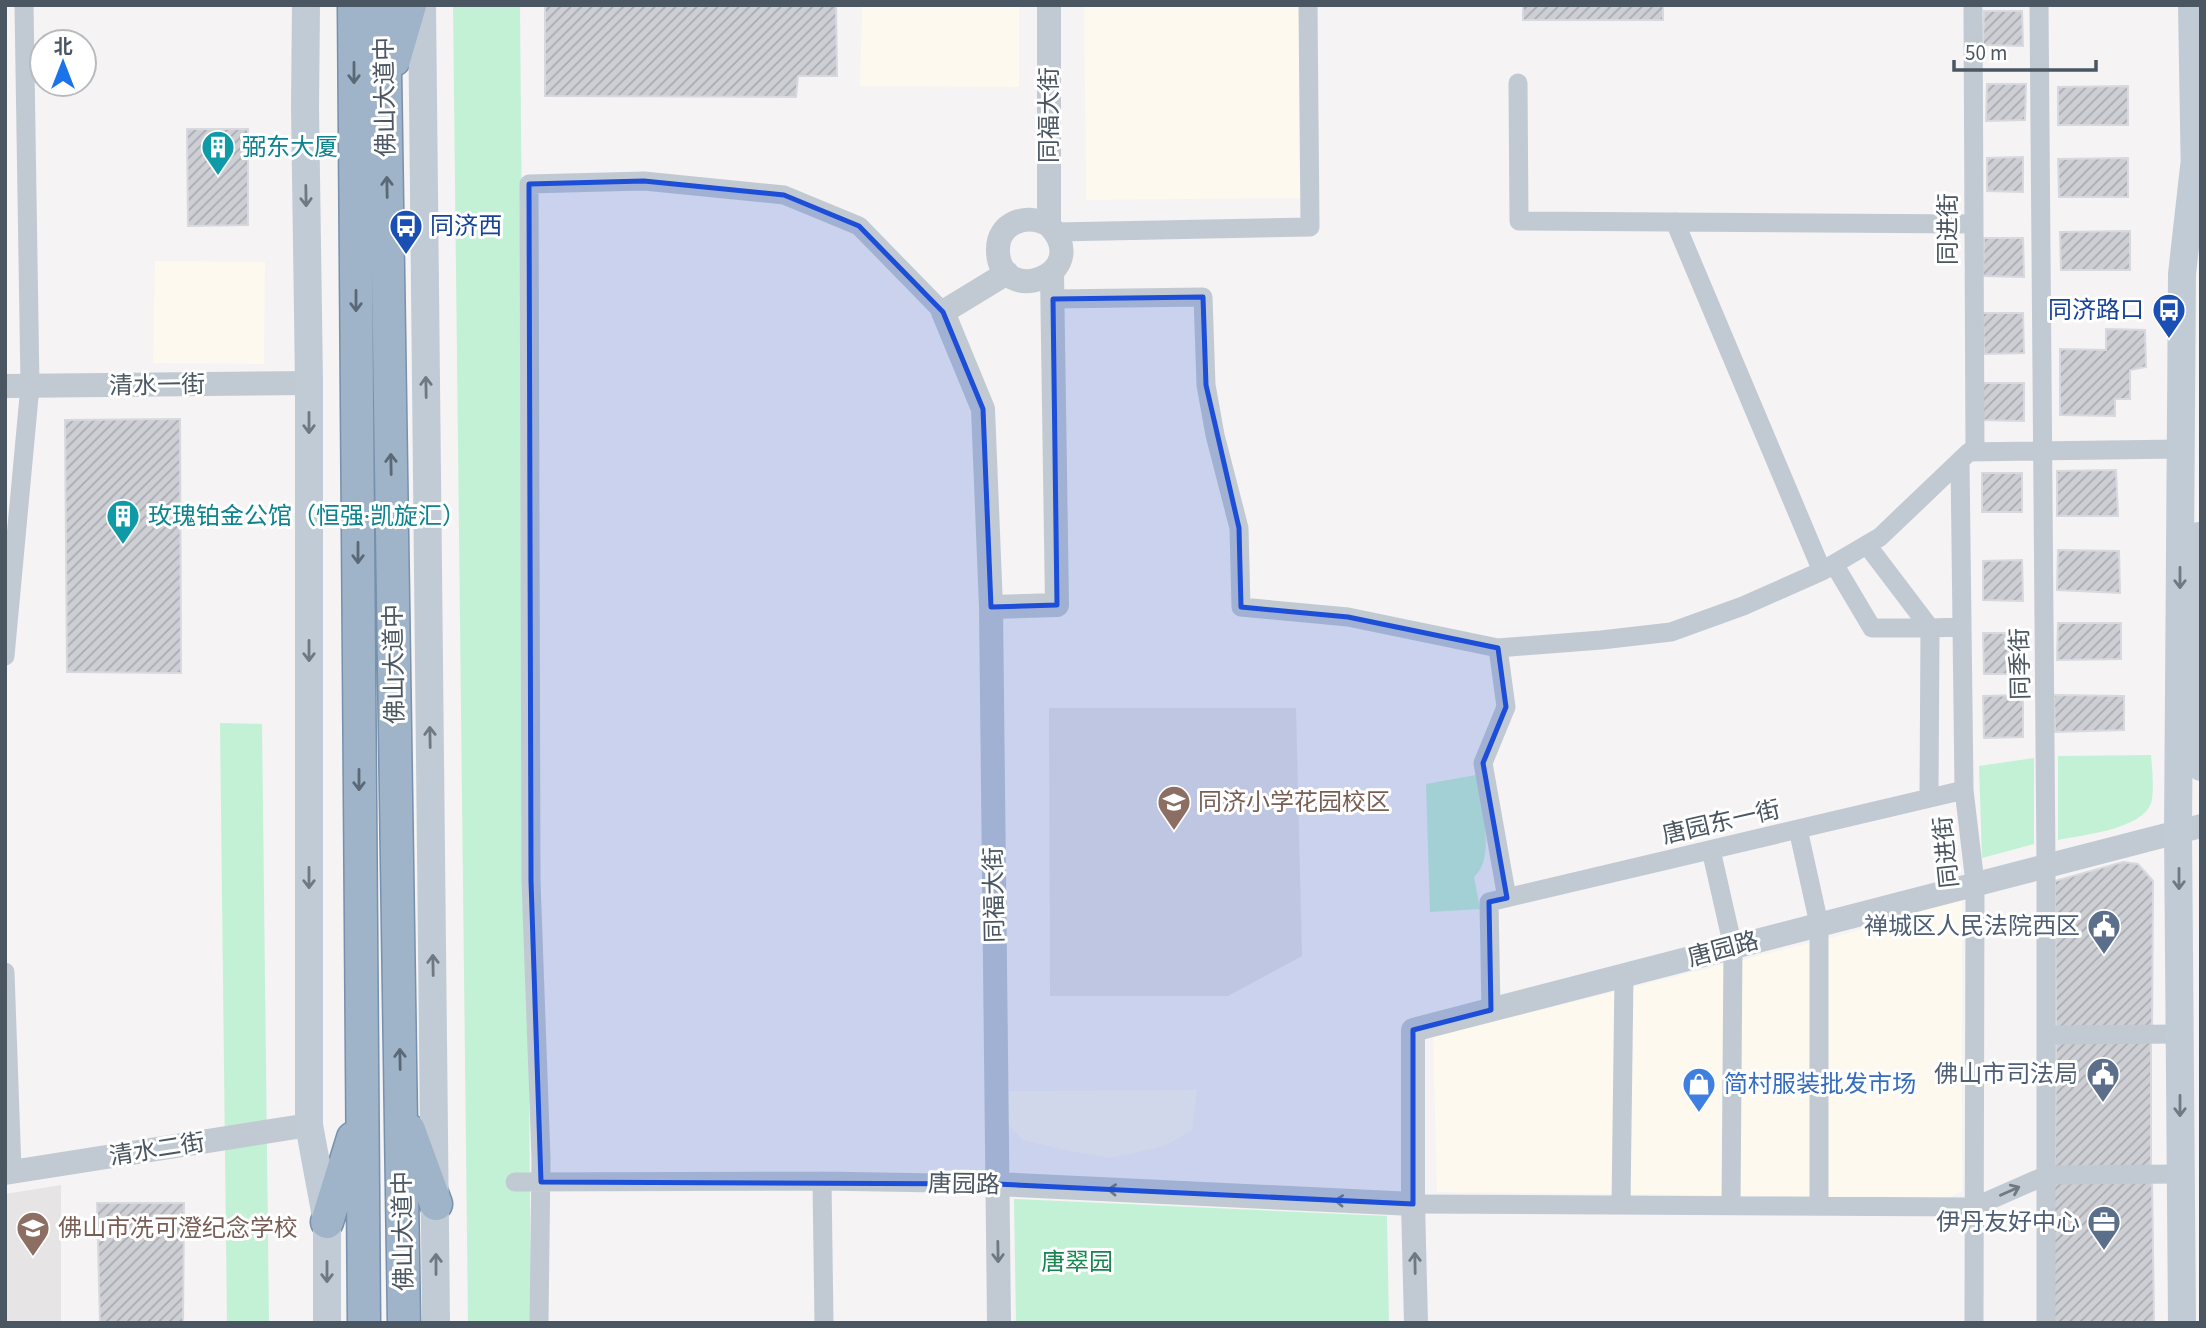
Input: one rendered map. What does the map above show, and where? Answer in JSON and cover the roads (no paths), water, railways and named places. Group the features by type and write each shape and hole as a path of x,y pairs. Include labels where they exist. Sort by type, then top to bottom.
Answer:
{"highway":[{"name":"佛山大道中","path":"354,5 363,1323"},
{"name":"佛山大道中","path":"384,5 404,1323"},
{"path":"385,92 410,5"},
{"path":"401,1108 436,1204"},
{"path":"327,1222 362,1110"}],"main road":[{"path":"306,5 309,1125 327,1222 327,1323"},
{"path":"422,5 436,1323"},
{"path":"2192,5 2201,767"},
{"path":"2182,1323 2180,1034 2190,828 2181,449 2182,274 2194,167"}],"street":[{"path":"5,656 17,386 24,5"},
{"name":"同福大街","path":"992,607 1057,605 1052,273 1060,260 1061,251 1060,243 1052,229 1049,5"},
{"path":"1052,273 1034,282 1024,282 1007,272 1000,264 998,254 1002,233 1009,225 1029,218 1040,220 1052,229 1310,227 1308,5"},
{"name":"同进街","path":"1973,5 1973,224 1962,627 1964,790 1975,883 1974,1323"},
{"name":"同季街","path":"2039,5 2046,866 2046,1323"},
{"path":"1518,83 1519,221 1973,224"},
{"path":"539,1323 541,1182 531,881 529,184 644,181 784,195 859,226 943,312 1007,272"},
{"path":"1675,222 1828,567 1872,628 1962,627"},
{"path":"1053,299 1203,297 1206,385 1215,435 1239,528 1241,607 1348,617 1498,648 1671,632 1743,606 1828,567 1880,537 1968,457 2042,451 2181,449"},
{"name":"同福大街","path":"943,312 983,409 992,607 999,1323"},
{"name":"清水一街","path":"17,386 309,383"},
{"path":"1867,545 1930,628 1929,797"},
{"path":"1491,1010 1498,900 1483,762 1506,706 1498,648"},
{"name":"唐园东一街","path":"1498,900 1964,790"},
{"name":"唐园路","path":"1413,1204 1413,1030 2190,828"},
{"path":"1798,829 1819,924 1819,1206"},
{"path":"1711,850 1733,947 1731,1205"},
{"path":"5,972 9,1172"},
{"path":"1622,1205 1623,976"},
{"path":"2046,1035 2180,1034"},
{"name":"清水二街","path":"9,1172 309,1125"},
{"path":"1974,1207 2046,1175 2181,1174"},
{"path":"822,1181 824,1323"},
{"name":"唐园路","path":"515,1182 822,1181 997,1184 1413,1204 1974,1207"},
{"path":"1413,1204 1416,1323"}],"place":[{"name":"弼东大厦","path":"218,177"},
{"name":"同济西","path":"406,256"},
{"name":"同济路口","path":"2169,340"},
{"name":"玫瑰铂金公馆（恒强·凯旋汇）","path":"123,546"},
{"name":"同济小学花园校区","path":"1174,832"},
{"name":"禅城区人民法院西区","path":"2104,956"},
{"name":"佛山市司法局","path":"2103,1104"},
{"name":"简村服装批发市场","path":"1699,1114"},
{"name":"伊丹友好中心","path":"2104,1252"},
{"name":"佛山市冼可澄纪念学校","path":"33,1258"}],"park label":[{"name":"唐翠园","path":"1077,1262"}]}
